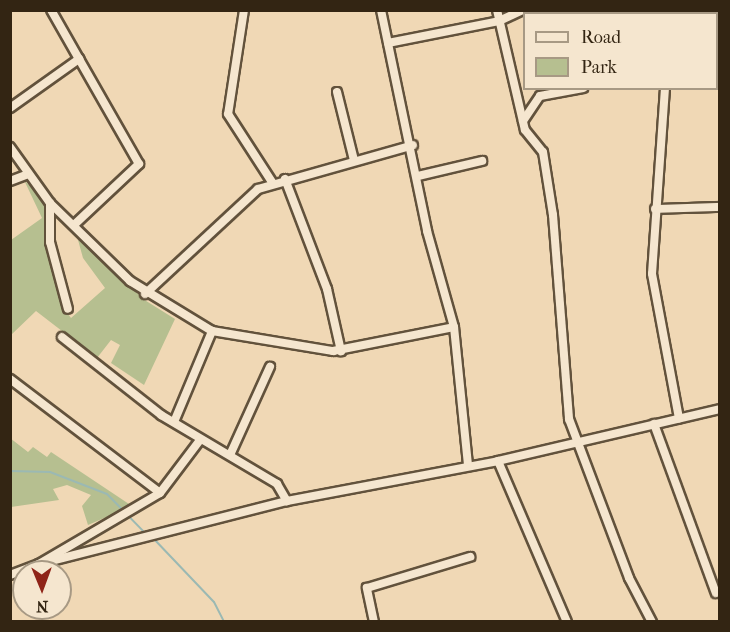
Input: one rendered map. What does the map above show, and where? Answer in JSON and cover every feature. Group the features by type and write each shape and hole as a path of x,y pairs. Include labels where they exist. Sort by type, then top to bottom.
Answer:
{"street":[{"path":"244,10 228,114 272,182"},
{"path":"381,10 454,327 468,465"},
{"path":"497,10 523,121 529,138 543,152 554,215 565,395 576,442 629,578 652,621"},
{"path":"388,43 499,21 523,10"},
{"path":"56,12 79,59 139,164 75,224"},
{"path":"10,108 79,59"},
{"path":"523,121 540,96 572,90"},
{"path":"665,90 655,209 653,297 680,418"},
{"path":"337,92 354,160"},
{"path":"145,294 208,242 247,198 272,182 413,145"},
{"path":"10,147 50,203 75,224 145,294 212,331 305,351 341,351 454,327"},
{"path":"418,176 482,161"},
{"path":"10,181 28,174"},
{"path":"285,179 327,289 341,351"},
{"path":"50,203 50,242 68,309"},
{"path":"655,209 720,207"},
{"path":"174,422 212,331"},
{"path":"62,337 200,440 277,483 287,501"},
{"path":"230,455 270,367"},
{"path":"10,379 160,493"},
{"path":"55,560 287,501 498,461 720,409"},
{"path":"654,424 716,593"},
{"path":"46,560 121,519 160,493 200,440"},
{"path":"498,461 567,621"},
{"path":"374,621 367,588 470,557"}],"green space":[{"path":"24,180 48,204 48,257 62,306 71,318 105,288 83,258 75,229 143,299 175,319 144,385 111,363 120,345 111,340 97,358 36,311 11,335 11,240 42,218"},
{"path":"10,438 28,452 33,447 47,457 51,452 132,506 88,525 82,506 91,495 67,485 53,489 59,500 11,507"}],"waterway":[{"path":"10,471 50,472 107,494 145,533"},
{"path":"153,538 214,602 224,622"}]}
